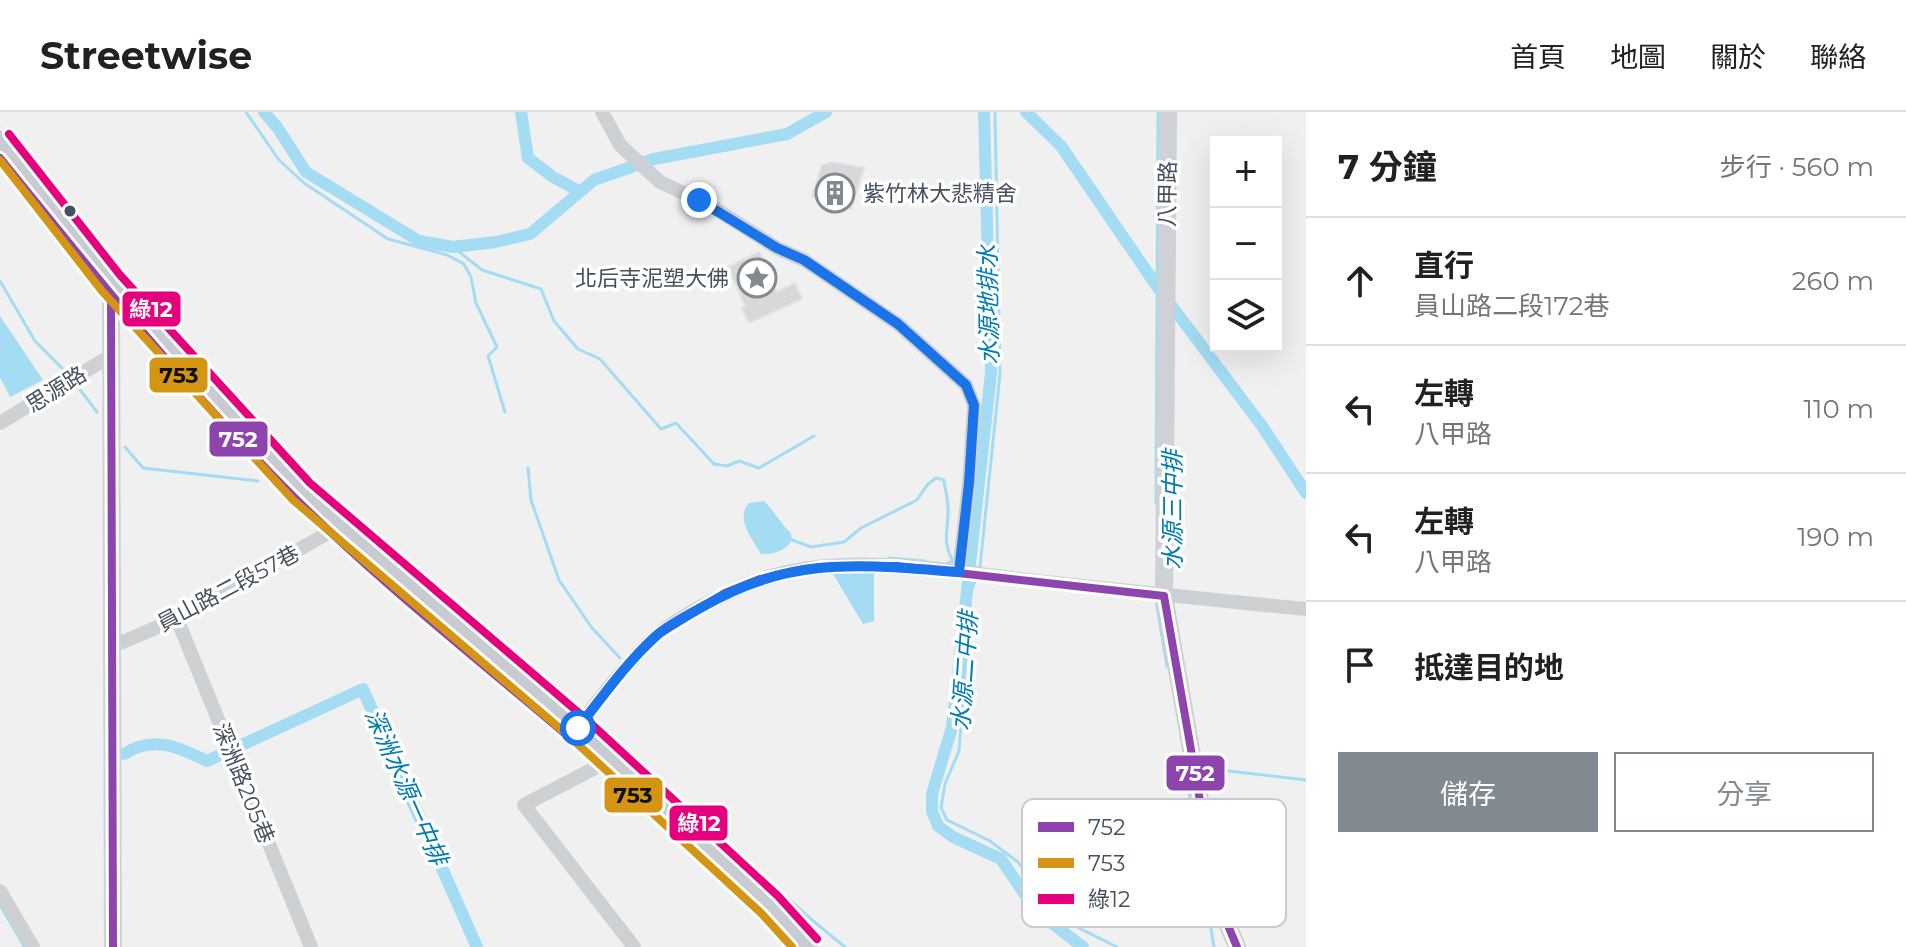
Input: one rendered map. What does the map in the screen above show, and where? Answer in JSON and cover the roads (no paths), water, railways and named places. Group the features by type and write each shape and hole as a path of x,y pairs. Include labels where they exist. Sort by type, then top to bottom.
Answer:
{"main road":[{"path":"0,141 111,289"},
{"path":"0,158 249,451 770,905 808,947"},
{"path":"606,762 793,947"}],"street":[{"path":"602,112 620,145 669,188 711,206 777,248 804,260 898,324 966,385 974,405 964,573"},
{"name":"八甲路","path":"1164,596 1168,112"},
{"path":"111,289 113,947"},
{"name":"思源路","path":"0,423 112,355"},
{"name":"員山路二段57巷","path":"113,646 177,619 335,529"},
{"path":"574,733 631,661 659,634 725,593 760,579 821,567 896,566 1306,609"},
{"path":"1164,596 1200,799"},
{"name":"深洲路205巷","path":"177,619 311,947"},
{"path":"606,762 524,805 634,947"},
{"path":"0,891 33,947"},
{"path":"1229,927 1237,947"}],"water":[{"path":"0,316 43,380 10,397 0,377"},
{"path":"764,501 791,533 792,540 779,552 771,554 761,554 744,522 749,503"},
{"path":"830,569 862,569 874,573 874,621 863,624"}],"waterway":[{"path":"246,112 279,160 304,183 388,239 447,255 464,264 471,277 476,303 497,347 488,356 505,412"},
{"name":"水源地排水","path":"264,112 306,172 419,241 453,247 530,234 594,180 654,159 787,134 826,112"},
{"path":"521,112 528,158 579,191"},
{"name":"水源地排水","path":"984,112 991,373 952,727 932,794 932,811 938,826 953,837 1001,859 1022,890"},
{"name":"水源二中排","path":"980,567 1000,374 995,112"},
{"name":"水源地排水","path":"1026,112 1061,146 1156,285 1262,426 1306,493"},
{"name":"水源三中排","path":"1156,504 1158,112"},
{"path":"453,247 482,270 541,289 554,321 578,349 600,359 661,429 676,423 714,464 727,466 739,461 759,468 814,436"},
{"path":"0,281 35,341 67,373"},
{"path":"78,387 97,412"},
{"path":"125,447 143,468 258,481"},
{"path":"528,468 531,500 559,580 592,628 620,658"},
{"path":"792,540 811,547 844,542 861,528 917,500 936,478 944,480 948,501 946,541 953,561 948,563"},
{"path":"309,482 579,712"},
{"path":"889,558 925,561"},
{"name":"水源二中排","path":"976,578 971,592 959,751 945,784 941,808 947,820 990,841 1022,868"},
{"path":"1156,600 1167,667"},
{"name":"深洲水源一中排","path":"124,754 135,748 156,744 186,751 207,761 363,689 477,947"},
{"path":"360,695 472,947"},
{"path":"594,724 845,947"},
{"path":"1202,768 1306,780"},
{"path":"1187,781 1190,799"},
{"path":"0,905 24,946"},
{"name":"水源地排水","path":"1057,927 1083,947"},
{"name":"水源二中排","path":"1077,927 1117,947"},
{"path":"1211,927 1214,947"}],"place":[{"name":"紫竹林大悲精舍","path":"835,193"},
{"name":"北后寺泥塑大佛","path":"757,278"}]}
